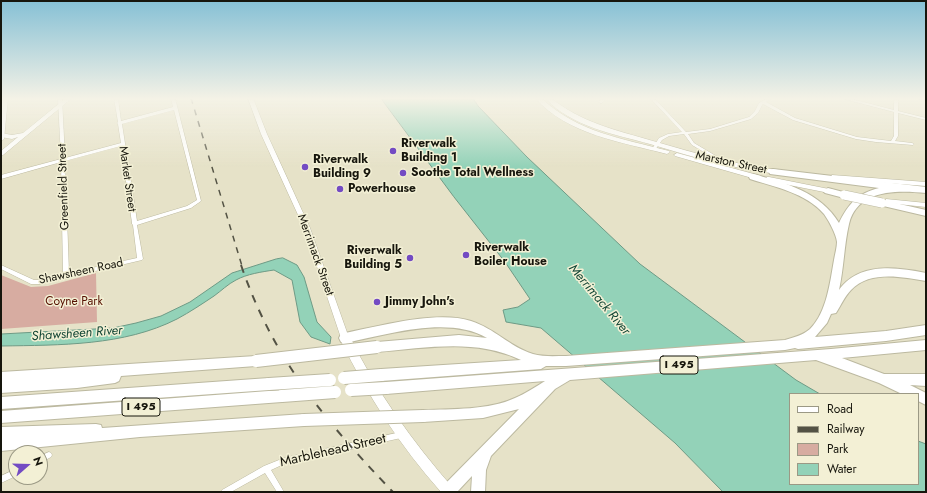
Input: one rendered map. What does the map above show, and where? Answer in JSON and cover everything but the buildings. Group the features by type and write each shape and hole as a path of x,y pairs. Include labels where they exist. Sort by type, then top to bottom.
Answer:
{"highway":[{"path":"772,172 909,188"},
{"path":"754,177 796,191 813,200 831,216 837,225 841,244"},
{"path":"345,338 422,325 457,323 482,329 532,358 545,361 566,362 785,345 804,340 814,331 827,313 832,299 848,212 855,203 869,194 879,191 892,188 909,188 926,185"},
{"path":"828,191 885,202 926,213"},
{"path":"827,313 832,310 847,288 863,277 881,272 896,272 926,276"},
{"name":"I 495","path":"1,403 330,380 816,343 886,336 926,330"},
{"name":"Merrimack Street","path":"345,338 360,370 385,410 402,435 449,491"},
{"path":"1,378 184,367 459,340 480,342 518,351"},
{"name":"I 495","path":"1,417 831,354 926,345"},
{"path":"1,444 140,431 304,420 466,415 509,407 517,404 569,375 799,357 820,358 838,362 884,378 913,393"},
{"path":"1,387 77,382 184,367"},
{"path":"884,378 926,380"},
{"path":"449,491 489,447 543,396 552,384"},
{"path":"1,433 61,430 140,431"},
{"path":"478,492 479,470 489,447"}],"main road":[{"path":"1,139 3,121"},
{"path":"1,154 40,121"},
{"name":"Merrimack Street","path":"259,121 307,228 345,338"},
{"name":"Marston Street","path":"569,121 601,134 728,164 772,172 926,185"},
{"name":"Marston Street","path":"582,121 656,147 754,177 828,191"},
{"path":"1,135 15,137 26,133"},
{"path":"885,202 926,205"}],"street":[{"name":"Greenfield Street","path":"61,121 66,276"},
{"path":"119,123 127,121"},
{"path":"134,224 189,207 199,201 179,121"},
{"path":"674,121 693,144 702,151 728,164"},
{"path":"656,147 660,139 665,136 710,130 740,121"},
{"path":"798,121 863,140 912,144"},
{"path":"892,142 896,136 896,121"},
{"name":"Market Street","path":"119,123 140,259"},
{"path":"1,177 122,144"},
{"name":"Shawsheen Road","path":"1,267 33,282 140,259"},
{"name":"Marblehead Street","path":"224,492 266,468 302,456 365,444 402,435"},
{"path":"266,468 281,492"}],"green space":[{"name":"Coyne Park","path":"96,273 97,322 1,329 1,275 31,287 48,286"}],"water":[{"name":"Merrimack River","path":"398,121 492,121 527,157 640,264 796,380 818,393 789,393 789,485 919,485 919,441 926,444 926,492 723,492 675,443 541,328 506,322 503,310 518,307 530,299 505,262 454,197"},
{"name":"Shawsheen River","path":"283,258 297,265 304,277 317,322 331,337 330,344 311,337 300,322 292,280 274,270 240,278 230,283 214,296 177,319 157,328 114,339 91,342 1,346 1,334 113,328 161,316 190,302 232,273"}],"railway":[{"path":"198,121 242,266"},
{"path":"241,265 254,299 285,360 304,388 345,440 393,492"}],"place":[{"name":"Riverwalk Building 1","path":"393,151"},
{"name":"Riverwalk Building 9","path":"305,167"},
{"name":"Soothe Total Wellness","path":"403,173"},
{"name":"Powerhouse","path":"340,189"},
{"name":"Riverwalk Boiler House","path":"466,255"},
{"name":"Riverwalk Building 5","path":"410,258"},
{"name":"Jimmy John's","path":"377,302"}]}
